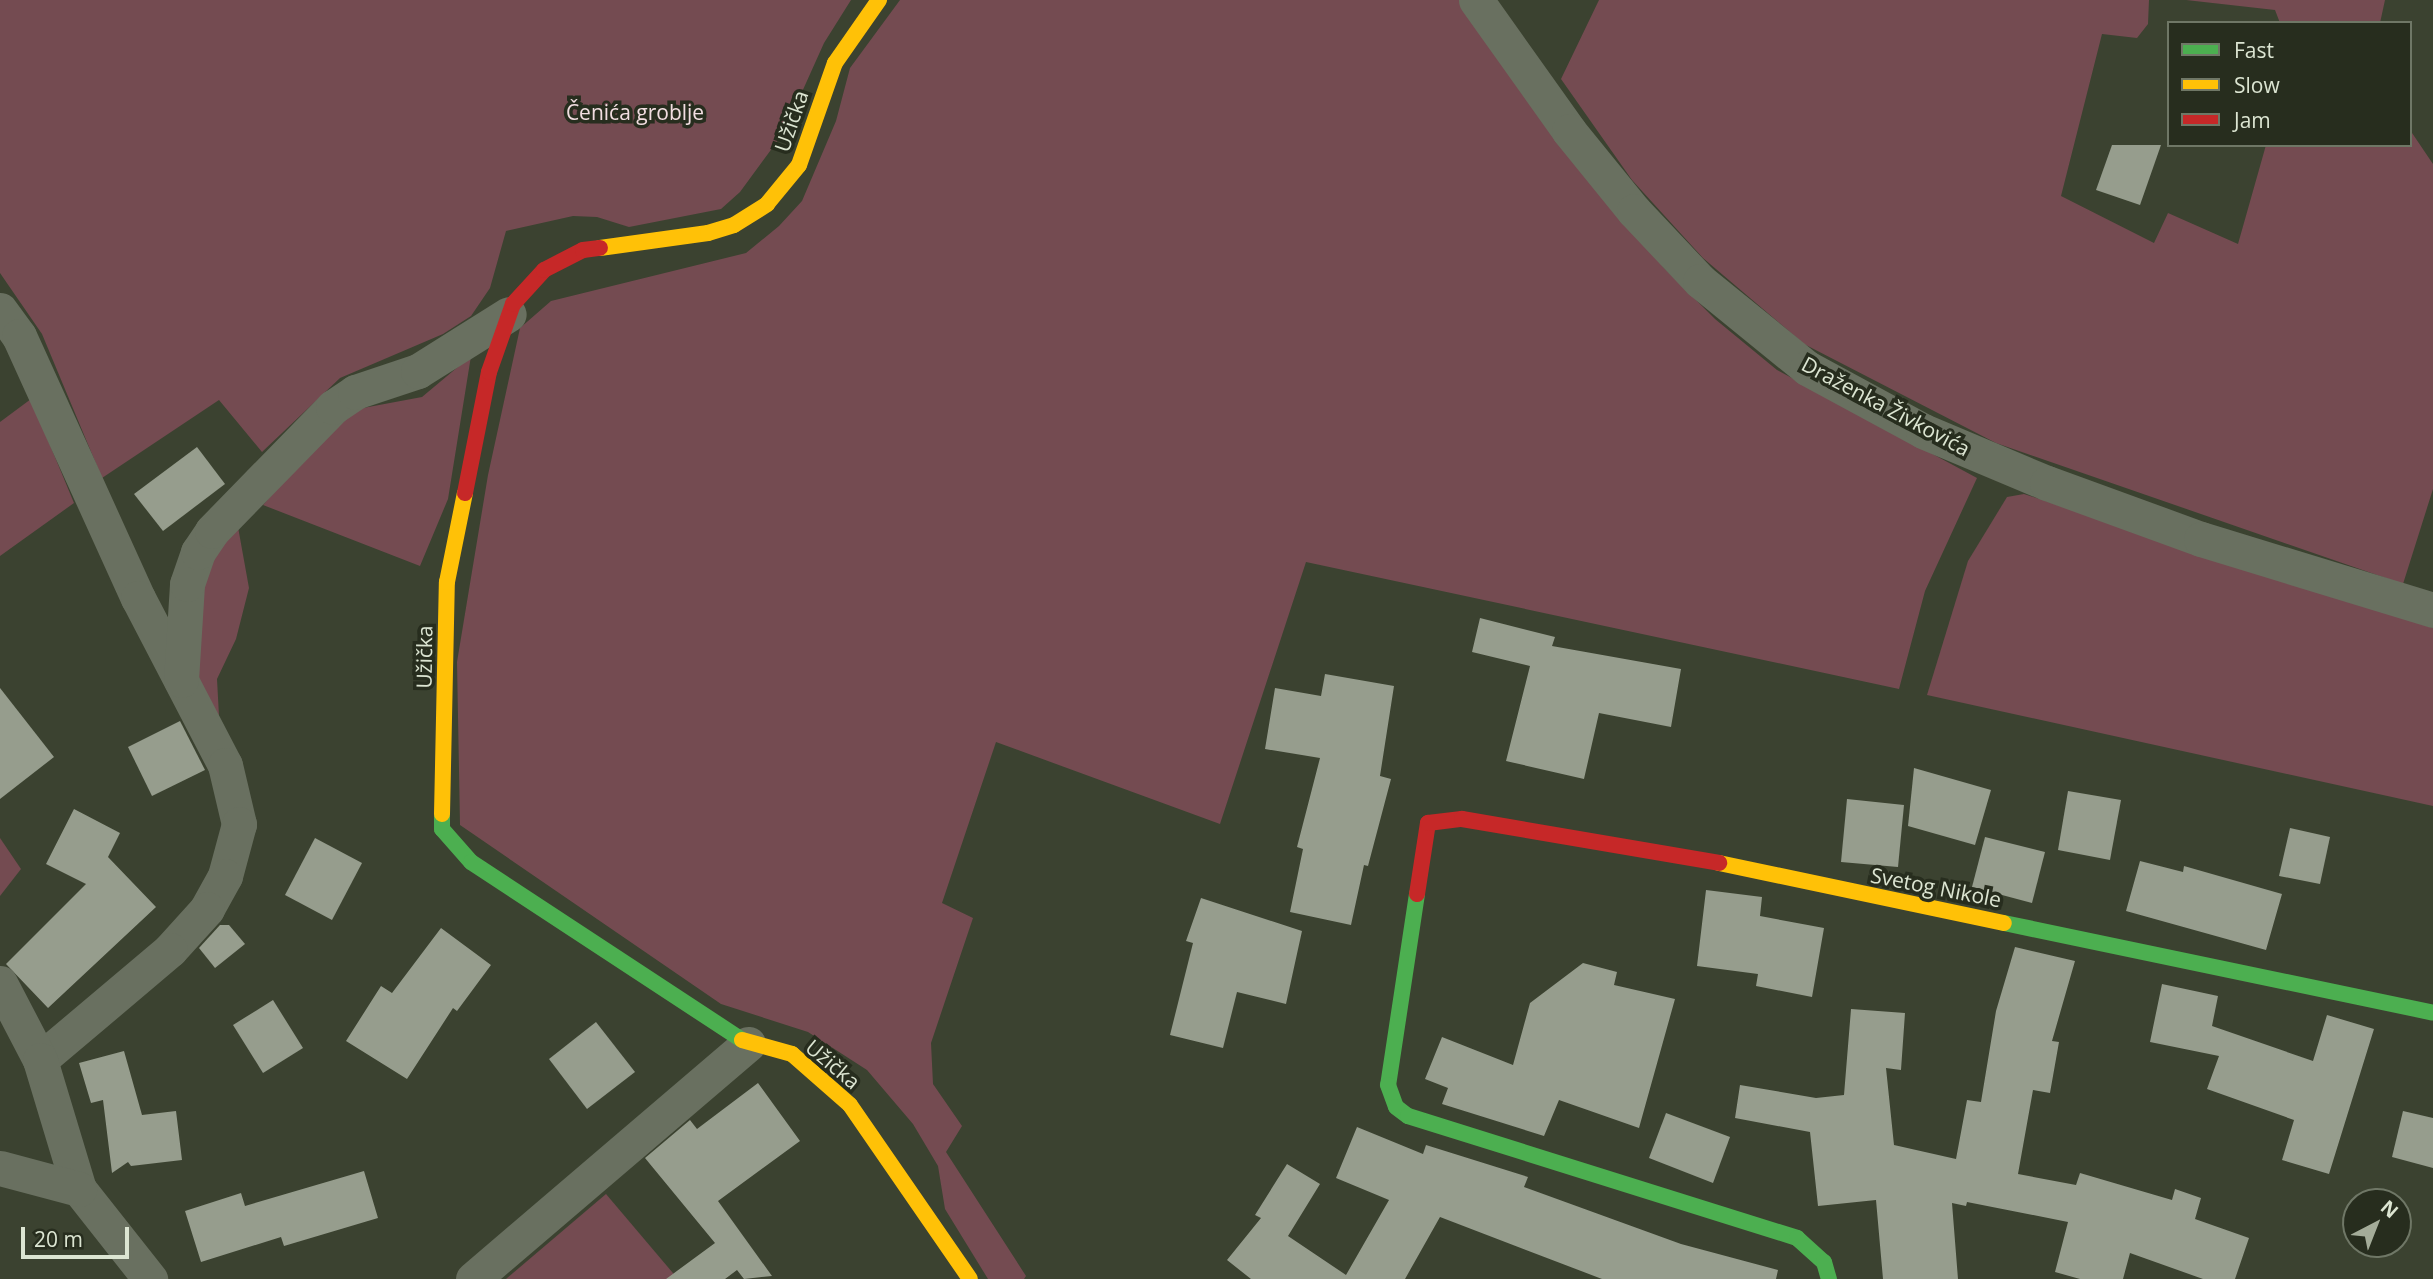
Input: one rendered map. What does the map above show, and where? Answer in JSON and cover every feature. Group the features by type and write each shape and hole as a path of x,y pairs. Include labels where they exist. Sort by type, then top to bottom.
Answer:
{"street":[{"name":"Užička","path":"879,0 835,63 799,165 767,204 734,225 708,233 583,250 531,281 509,314 489,372 447,582 442,829 471,862 748,1044 792,1054 836,1090 897,1167 970,1279"},
{"name":"Draženka Živkovića","path":"1476,0 1569,131 1634,211 1700,281 1807,368 1923,430 2047,483 2201,539 2433,610"},
{"path":"0,310 19,337 138,598 225,765 239,824 225,876 207,909 170,950 40,1060"},
{"path":"181,680 187,584 198,552 212,531 333,407 355,392 418,371 509,314"},
{"name":"Svetog Nikole","path":"1829,1279 1824,1262 1797,1238 1408,1116 1396,1107 1388,1085 1428,823 1462,819 1505,824 1721,863 2433,1013"},
{"path":"0,984 40,1060 79,1189 150,1279"},
{"path":"473,1279 748,1044"},
{"path":"0,1168 79,1189"}],"green space":[{"name":"Čenića groblje","path":"0,0 851,0 824,43 784,132 740,192 721,209 629,227 597,217 573,216 506,231 490,288 471,316 443,334 340,378 262,452 219,400 102,478 42,334 0,273"},
{"path":"900,0 1459,0 1664,268 1715,319 1777,370 1977,478 1925,591 1899,689 1306,562 1220,824 996,742 942,903 973,918 931,1043 933,1084 962,1126 946,1152 1026,1276 1024,1279 988,1279 945,1209 938,1166 913,1124 867,1070 808,1032 721,1004 460,825 457,662 488,475 520,328 551,301 746,253 779,226 802,201 836,121 850,68"},
{"path":"1599,0 2149,0 2148,24 2137,38 2102,34 2061,196 2154,243 2168,213 2238,244 2265,147 2412,147 2412,133 2433,164 2433,489 2403,584 1996,443 1804,344 1703,258 1632,180 1561,79"},
{"path":"2186,0 2385,0 2380,21 2279,21 2275,10"},
{"path":"471,356 448,499 420,566 263,505 338,419 363,408 422,397"},
{"path":"31,399 74,503 0,556 0,422"},
{"path":"2024,494 2433,628 2433,806 1927,695 1968,561 2007,497"},
{"path":"238,527 249,588 236,639 217,679 219,716 196,675 201,573 215,550"},
{"path":"0,838 21,869 0,896"},
{"path":"606,1194 678,1279 506,1279"}],"building":[{"path":"2112,145 2161,145 2140,205 2096,190"},
{"path":"197,447 225,484 163,531 134,494"},
{"path":"1480,618 1555,637 1552,646 1681,669 1671,727 1599,713 1584,779 1506,761 1530,666 1472,652"},
{"path":"1325,674 1394,686 1380,776 1391,779 1368,866 1364,865 1351,925 1290,912 1303,849 1297,847 1320,758 1265,749 1275,688 1321,696"},
{"path":"0,688 54,757 0,799"},
{"path":"180,721 205,770 152,796 128,747"},
{"path":"1914,768 1991,790 1975,845 1908,826"},
{"path":"2068,791 2121,800 2110,860 2058,850"},
{"path":"1847,799 1904,805 1898,867 1841,862"},
{"path":"74,809 120,833 108,857 156,907 48,1008 6,964 86,884 46,864"},
{"path":"2290,828 2330,837 2320,884 2279,876"},
{"path":"1985,837 2045,852 2032,903 1972,887"},
{"path":"315,838 362,863 332,920 285,895"},
{"path":"2140,861 2183,872 2184,866 2282,894 2266,950 2126,911"},
{"path":"1706,890 1762,897 1760,916 1824,928 1812,997 1756,986 1758,974 1697,966"},
{"path":"1201,898 1302,931 1286,1004 1237,992 1223,1048 1170,1035 1193,943 1186,941"},
{"path":"220,925 229,925 245,944 215,968 199,948"},
{"path":"441,928 491,965 457,1011 453,1008 407,1079 346,1041 381,986 392,993"},
{"path":"2015,947 2075,961 2052,1041 2059,1042 2050,1093 2033,1090 2018,1174 2076,1185 2080,1173 2172,1200 2175,1189 2201,1198 2195,1219 2249,1238 2235,1279 2203,1279 2130,1253 2123,1279 2080,1279 2055,1272 2068,1222 1967,1202 1966,1206 1952,1203 1958,1279 1883,1279 1876,1200 1818,1206 1810,1132 1735,1118 1740,1085 1816,1098 1844,1095 1851,1009 1905,1013 1901,1070 1886,1068 1894,1145 1956,1159 1967,1100 1981,1102 1996,1011"},
{"path":"1583,963 1617,972 1614,985 1675,999 1639,1128 1559,1100 1544,1136 1442,1104 1448,1088 1425,1079 1442,1037 1513,1065 1530,1003"},
{"path":"2162,984 2218,996 2212,1026 2313,1061 2327,1015 2374,1029 2329,1174 2282,1160 2294,1120 2207,1089 2219,1056 2150,1042"},
{"path":"273,1000 303,1048 263,1073 233,1025"},
{"path":"596,1022 635,1072 587,1109 549,1059"},
{"path":"124,1051 142,1115 176,1111 182,1160 131,1166 128,1162 112,1173 103,1100 91,1103 79,1063"},
{"path":"758,1083 800,1141 718,1201 772,1276 744,1279 737,1270 725,1279 666,1279 715,1243 645,1158 690,1120 697,1129"},
{"path":"2403,1111 2433,1118 2433,1168 2392,1157"},
{"path":"1666,1113 1730,1137 1713,1183 1649,1158"},
{"path":"1357,1127 1423,1154 1426,1145 1528,1177 1524,1187 1681,1244 1778,1270 1776,1279 1602,1279 1440,1217 1405,1279 1251,1279 1227,1260 1261,1218 1255,1215 1287,1164 1320,1184 1288,1236 1346,1275 1389,1200 1336,1178"},
{"path":"364,1171 378,1218 284,1246 281,1237 201,1262 185,1211 241,1193 245,1206"}],"traffic: fast":[{"path":"442,814 442,829 471,862 742,1040"},
{"path":"1417,894 1388,1085 1396,1107 1408,1116 1797,1238 1824,1262 1829,1279"},
{"path":"2004,923 2433,1013"}],"traffic: slow":[{"path":"600,248 708,233 734,225 767,204 799,165 835,63 879,0"},
{"path":"442,814 447,582 465,493"},
{"path":"1719,863 2004,923"},
{"path":"742,1040 792,1054 850,1105 970,1279"}],"traffic: jam":[{"path":"465,493 489,372 513,304 544,270 583,250 600,248"},
{"path":"1417,894 1428,823 1462,819 1719,863"}]}
